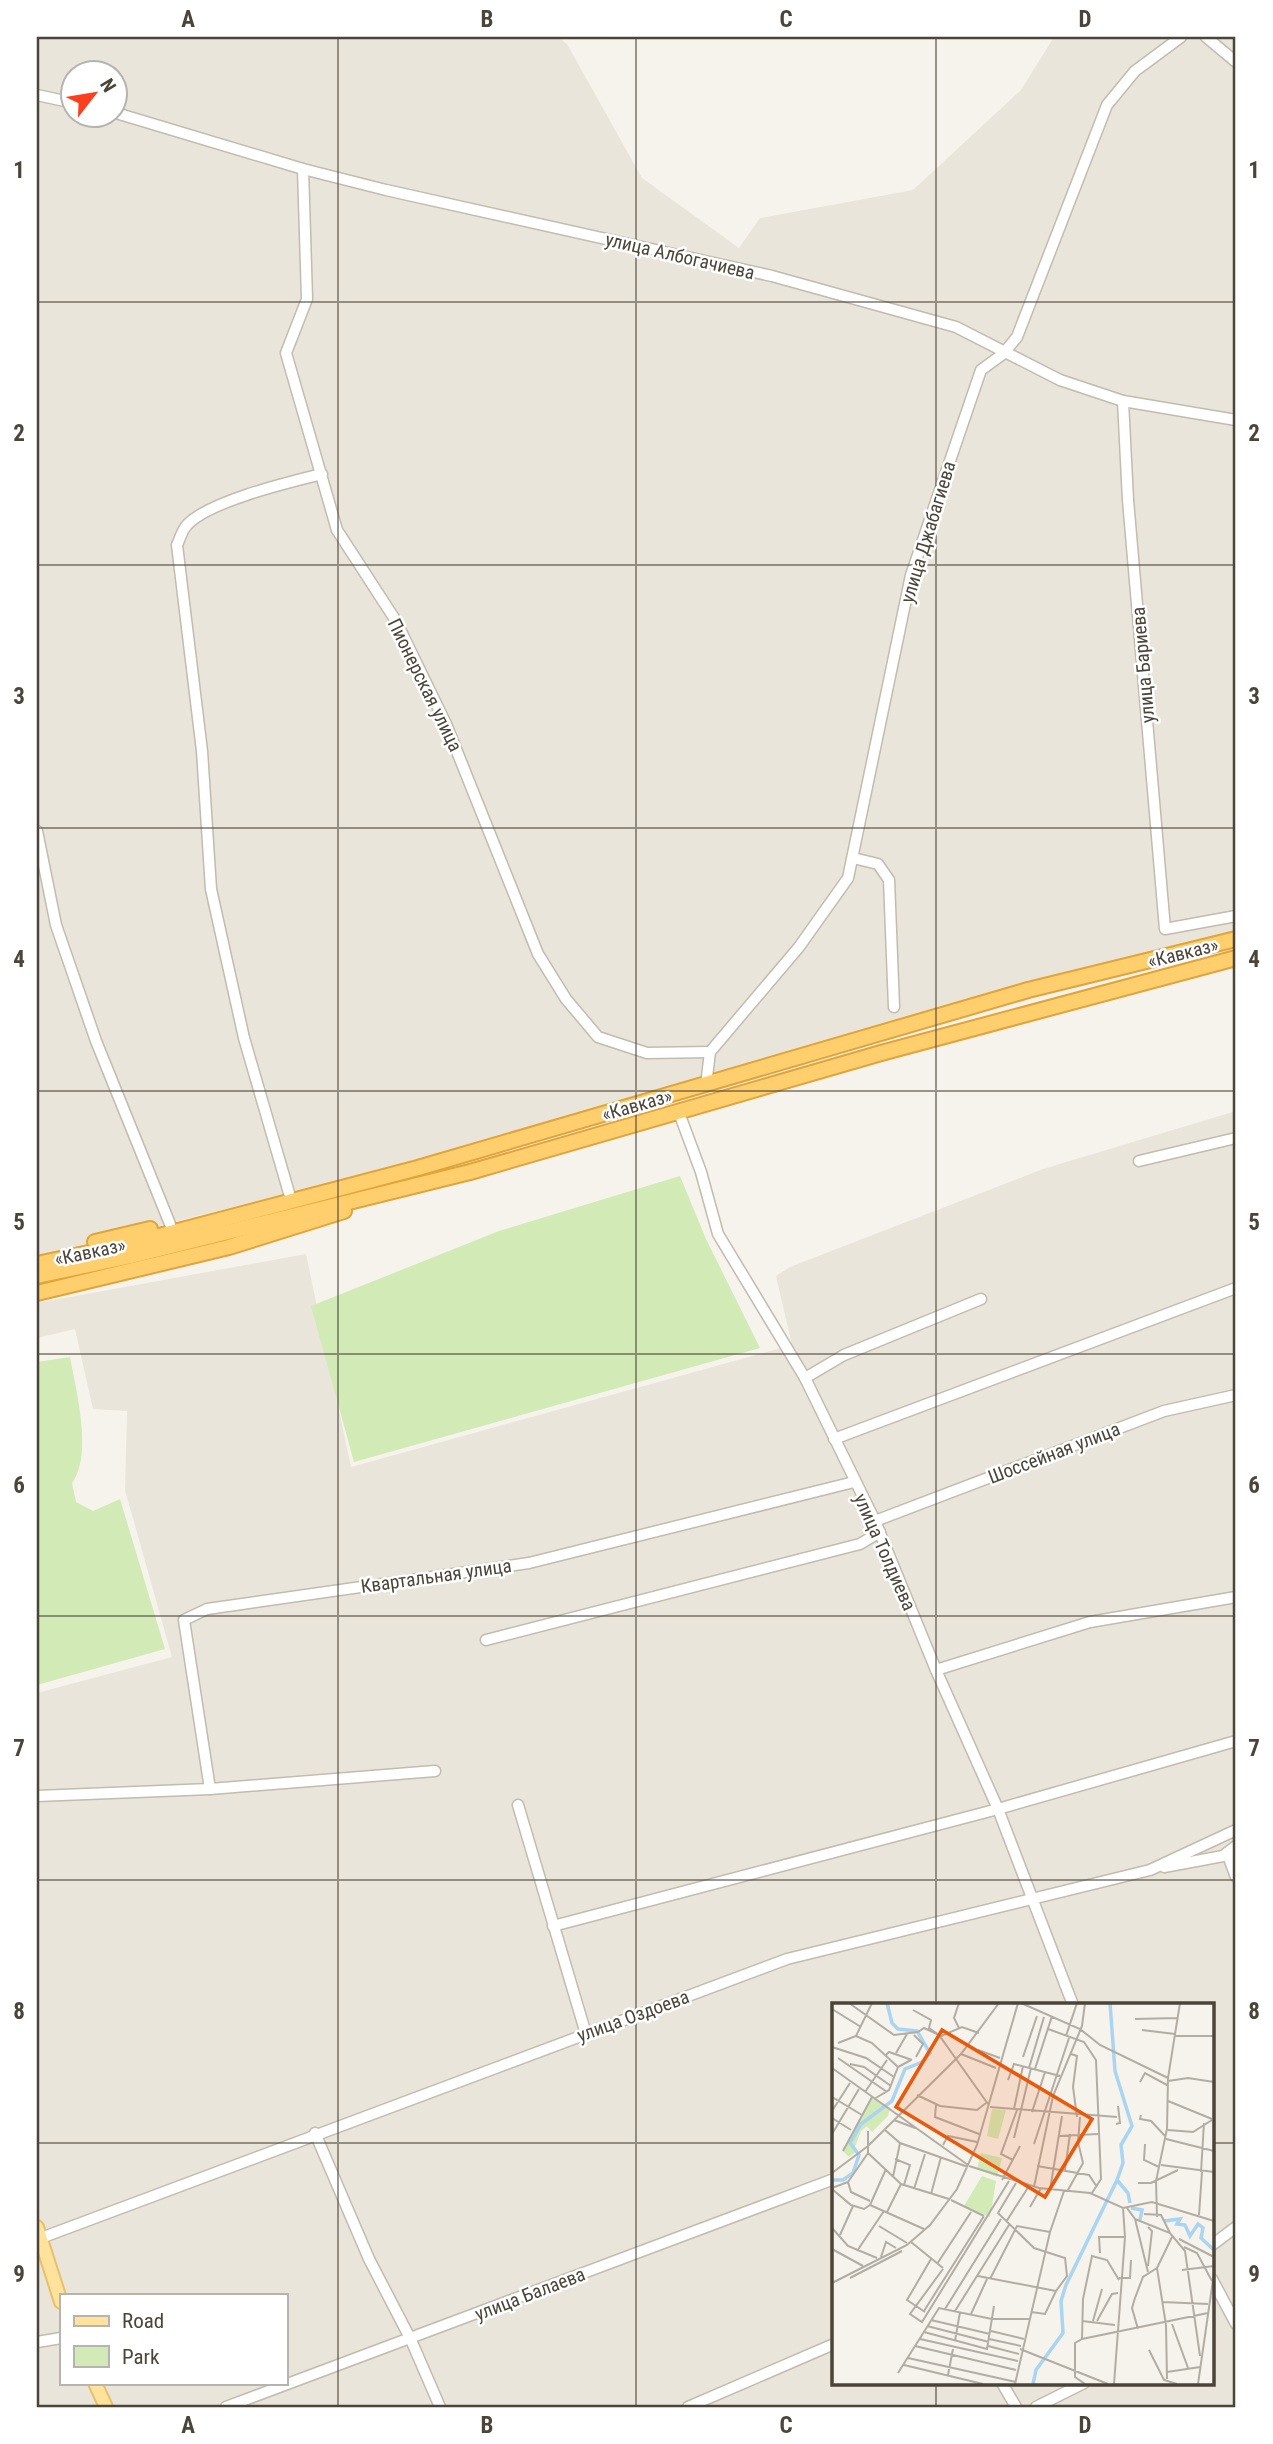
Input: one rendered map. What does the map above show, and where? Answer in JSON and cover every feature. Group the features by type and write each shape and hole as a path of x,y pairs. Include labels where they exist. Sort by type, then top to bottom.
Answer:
{"highway":[{"name":"«Кавказ»","path":"37,1276 131,1256 418,1168 1028,990 1236,939"},
{"name":"«Кавказ»","path":"37,1264 404,1189 678,1110 1236,958"},
{"path":"37,1256 289,1194 418,1168"},
{"path":"37,1293 229,1247 316,1221 404,1189"}],"main road":[{"path":"39,2232 60,2299"},
{"path":"96,2384 106,2407"}],"street":[{"name":"улица Джабагиева","path":"710,1052 799,947 848,877 911,575 982,370 1003,354 1017,337 1107,105 1135,71 1181,37"},
{"path":"1206,37 1236,62"},
{"path":"37,95 60,100"},
{"name":"улица Албогачиева","path":"130,117 303,169 772,276 956,327 1003,354 1060,380 1124,401 1236,420"},
{"name":"Пионерская улица","path":"303,169 307,299 286,353 337,530 396,621 446,723 538,954 566,999 597,1037 647,1053 710,1052"},
{"name":"улица Бариева","path":"1124,401 1128,500 1165,929 1236,916"},
{"path":"289,1194 244,1038 211,889 202,751 177,545 187,524 214,509 259,490 322,474"},
{"path":"37,831 56,925 96,1041 170,1224"},
{"path":"852,858 878,864 889,880 894,1007"},
{"path":"706,1085 710,1052"},
{"name":"улица Толдиева","path":"678,1110 701,1172 718,1234 806,1378 880,1532 936,1670 998,1809 1072,2003"},
{"path":"1139,1161 1236,1138"},
{"path":"834,1439 1236,1288"},
{"path":"806,1378 844,1355 981,1299"},
{"name":"Шоссейная улица","path":"875,1521 1164,1410 1236,1395"},
{"name":"Квартальная улица","path":"210,1789 184,1620 207,1609 529,1563 854,1482"},
{"path":"486,1640 860,1544 880,1532"},
{"path":"936,1670 1090,1622 1236,1597"},
{"path":"553,1926 998,1809 1236,1741"},
{"path":"37,1796 210,1789 435,1771"},
{"path":"518,1805 586,2034"},
{"name":"улица Оздоева","path":"39,2232 787,1959 1150,1870 1236,1830"},
{"path":"1150,1870 1232,1849 1236,1877"},
{"path":"315,2133 369,2259 411,2340 440,2407"},
{"name":"улица Балаева","path":"226,2407 411,2340 832,2180"},
{"path":"1214,2244 1236,2227"},
{"path":"1214,2287 1236,2323"},
{"path":"37,2342 60,2338"},
{"path":"688,2407 832,2345"},
{"path":"1003,2384 1016,2407"},
{"path":"1036,2407 1082,2384"}],"shaded area":[{"path":"37,37 558,37 567,44 642,178 739,248 760,218 913,190 1021,90 1054,37 1236,37 1236,939 1132,965 418,1168 289,1193 37,1256"},
{"path":"1236,1111 1236,2407 37,2407 37,1693 172,1657 125,1490 127,1411 93,1409 75,1329 37,1338 37,1303 306,1254 351,1467 792,1345 776,1276 790,1267 1043,1169"}],"green space":[{"path":"680,1176 706,1239 760,1348 354,1462 311,1306 499,1231"},
{"path":"70,1357 82,1439 78,1471 72,1483 76,1502 93,1511 120,1499 165,1649 37,1685 37,1362"}]}
